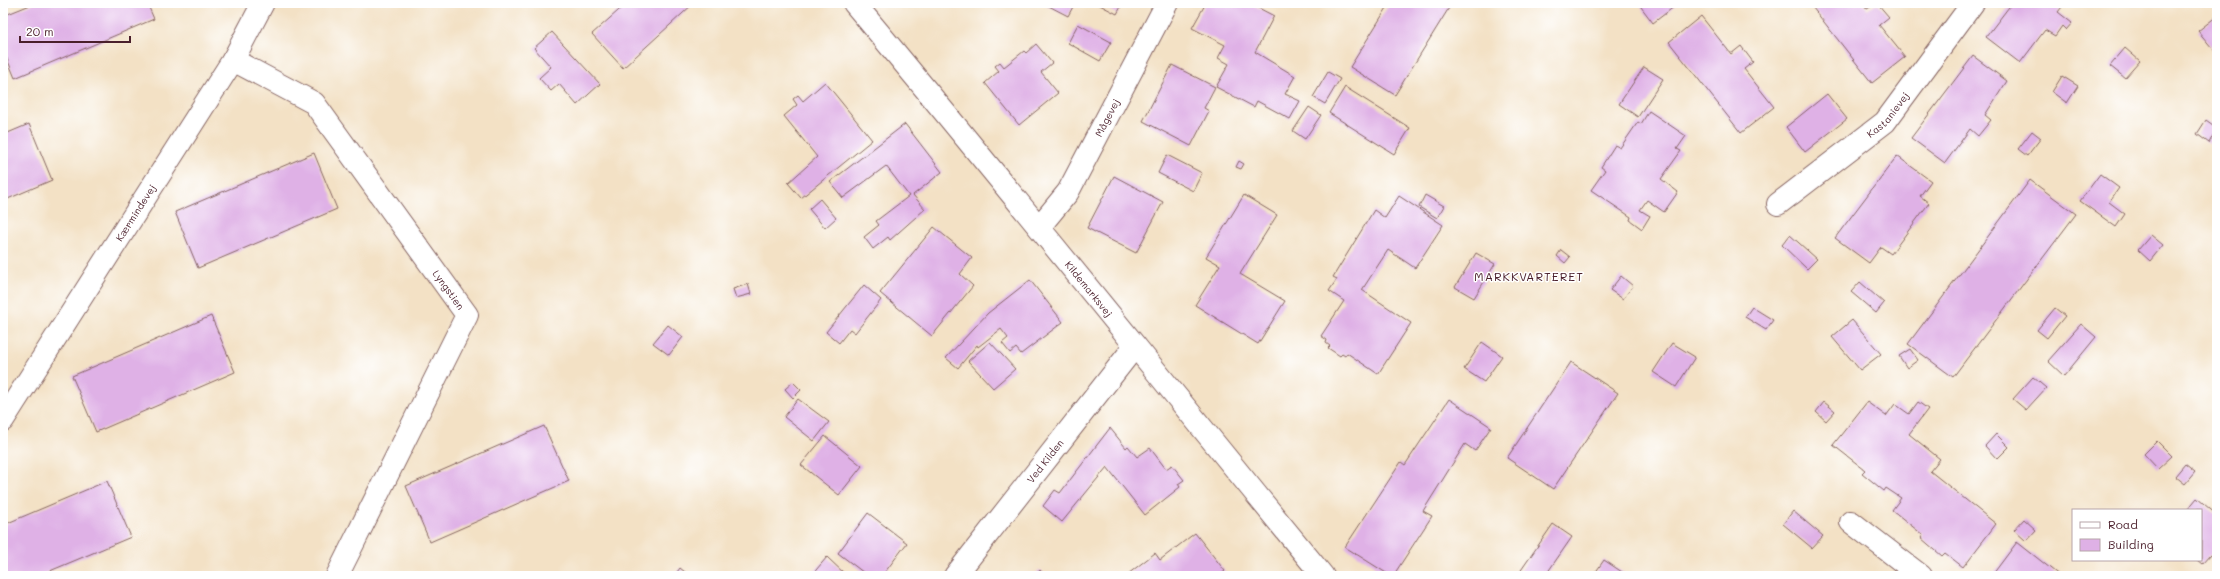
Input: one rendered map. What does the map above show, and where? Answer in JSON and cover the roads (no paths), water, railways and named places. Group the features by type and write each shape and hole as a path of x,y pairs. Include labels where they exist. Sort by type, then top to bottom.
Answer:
{"street":[{"name":"Kærmindevej","path":"3,420 233,60 263,3"},
{"name":"Kildemarksvej","path":"854,3 1040,226 1135,346 1323,576"},
{"name":"Mågevej","path":"1040,226 1068,192 1167,3"},
{"name":"Kastanievej","path":"1778,204 1885,122 1973,3"},
{"name":"Lyngstien","path":"233,60 314,103 467,315 337,576"},
{"name":"Ved Kilden","path":"956,576 1135,346"},
{"path":"1851,522 1921,576"}],"district":[{"name":"MARKKVARTERET","path":"1529,276"}]}
